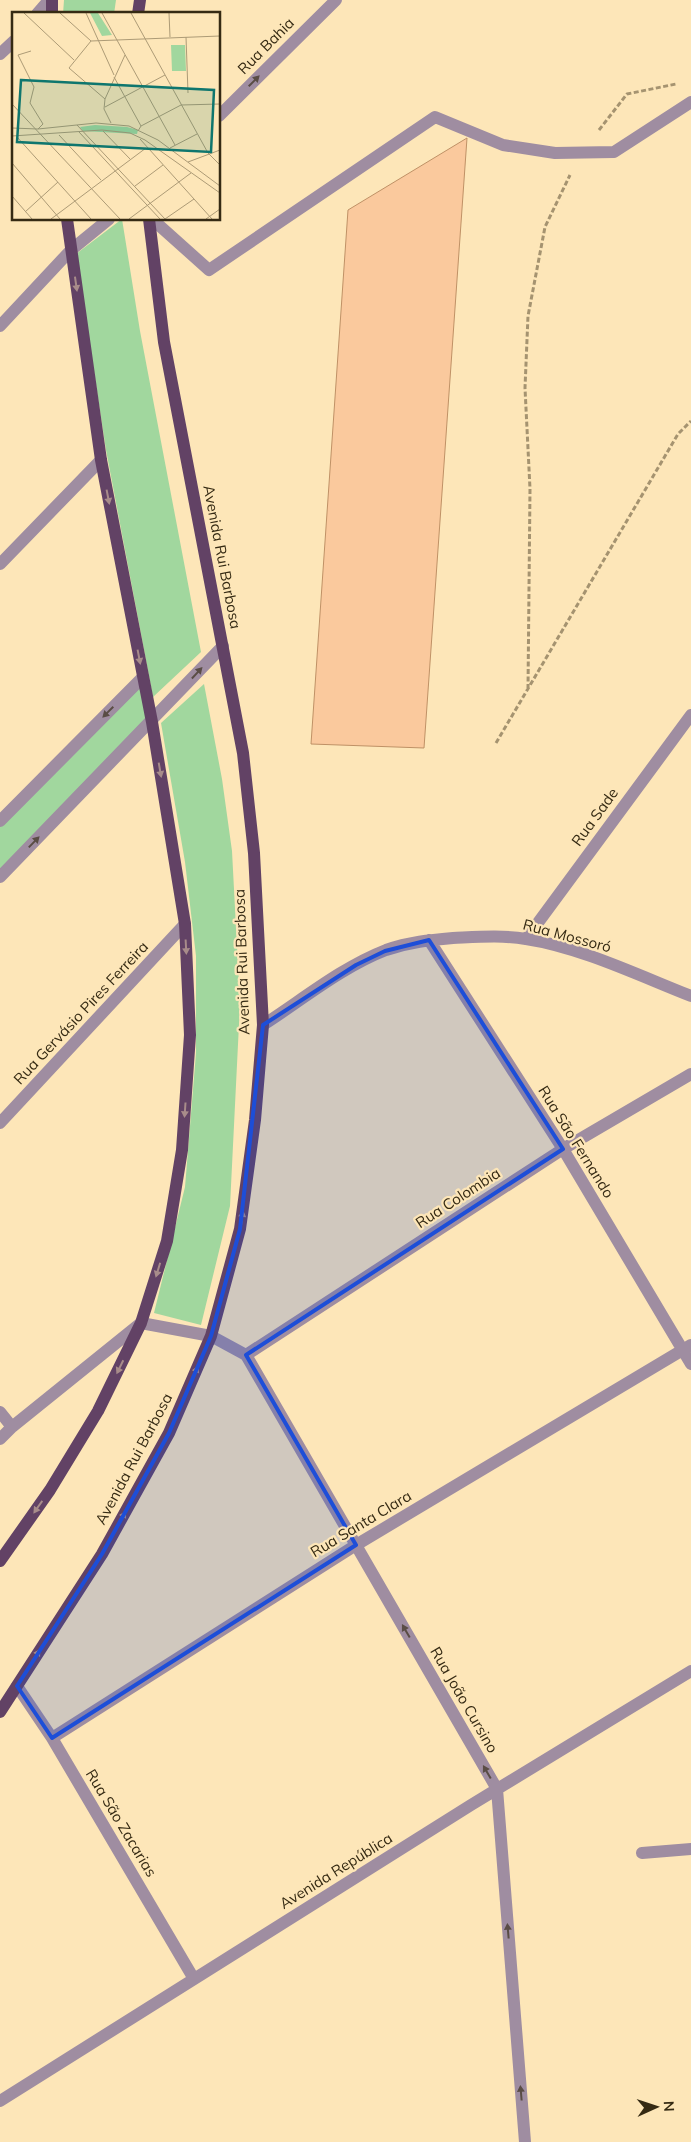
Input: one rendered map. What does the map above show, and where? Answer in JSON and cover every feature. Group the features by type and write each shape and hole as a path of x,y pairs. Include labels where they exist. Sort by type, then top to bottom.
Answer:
{"main road":[{"path":"0,1561 50,1490 98,1412 141,1323 167,1241 182,1150 190,1035 185,924 152,722 101,460 67,220"},
{"name":"Avenida Rui Barbosa","path":"0,1712 102,1554 169,1433 211,1336 240,1229 255,1120 263,1025 252,835 243,753 164,342 150,220"}],"street":[{"path":"39,12 50,0"},
{"name":"Rua Bahia","path":"220,115 336,0"},
{"path":"1,50 12,42"},
{"path":"151,220 209,270 435,117 503,145 555,153 614,152 691,102"},
{"path":"0,326 71,250 107,220"},
{"path":"0,564 101,460"},
{"path":"0,877 152,722 223,646"},
{"path":"0,821 143,677"},
{"name":"Rua Sade","path":"526,939 691,715"},
{"name":"Rua Gervásio Pires Ferreira","path":"0,1124 185,924"},
{"name":"Rua Mossoró","path":"263,1025 356,965 385,950 411,942 477,936 526,939 596,958 691,996"},
{"name":"Rua São Fernando","path":"428,940 563,1149 687,1347 691,1364"},
{"name":"Rua Colombia","path":"246,1354 563,1149 691,1074"},
{"path":"0,1440 12,1427 141,1323 211,1336 246,1354"},
{"name":"Rua Santa Clara","path":"52,1738 356,1545 687,1347"},
{"name":"Rua João Cursino","path":"246,1354 497,1789 525,2142"},
{"path":"0,1412 12,1427"},
{"name":"Avenida República","path":"0,2101 497,1789 691,1671"},
{"name":"Rua São Zacarias","path":"17,1686 52,1738 194,1978"},
{"path":"642,1853 691,1849"}],"path":[{"path":"528,689 530,489 525,388 528,316 545,227 582,152 627,94 678,84"},
{"path":"496,743 678,434 691,421"}],"highlighted area":[{"path":"429,940 563,1149 246,1355 356,1545 52,1738 17,1686 102,1554 169,1433 211,1336 240,1229 263,1025 356,965 385,951"}],"green space":[{"path":"64,0 116,0 114,12 63,12"},
{"path":"122,220 140,331 201,652 153,697 106,450 76,254"},
{"path":"142,680 149,721 0,869 0,826"},
{"path":"204,684 222,779 232,851 240,1004 230,1206 201,1325 154,1313 185,1187 196,1053 196,956 185,862 161,723"}],"building":[{"path":"467,138 424,748 311,744 348,210"}]}
